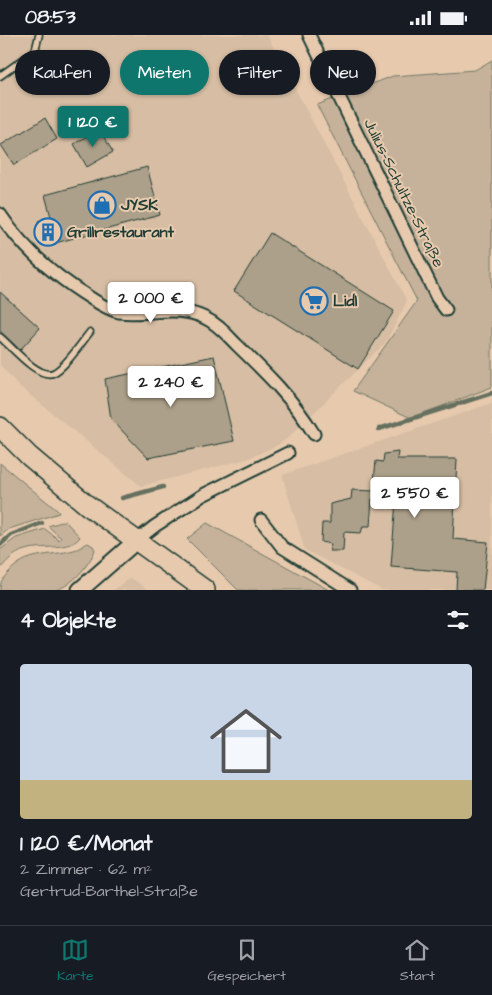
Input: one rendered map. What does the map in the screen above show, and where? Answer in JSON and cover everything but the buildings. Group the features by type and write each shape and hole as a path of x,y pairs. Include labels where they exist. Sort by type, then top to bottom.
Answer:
{"main road":[{"path":"0,427 29,456 91,508 205,590"}],"street":[{"name":"Julius-Schultze-Straße","path":"309,35 433,289 446,310"},
{"path":"0,214 28,248 54,273 109,309 120,312 182,310 204,317 218,326 260,367 301,414 314,434"},
{"path":"80,590 155,526 203,495 288,453"},
{"path":"261,520 282,547 350,590"}],"lane":[{"path":"0,76 35,51 39,35"},
{"path":"0,337 36,370 44,374 51,374 59,369 90,332"}],"shaded area":[{"path":"0,35 267,35 275,50 219,50 219,95 299,95 407,301 386,342 289,437 276,446 247,459 141,486 19,386 0,365"},
{"path":"492,60 492,387 411,418 353,391 417,301 317,105 343,95 376,95 376,82 393,76 475,70"},
{"path":"492,403 492,590 382,590 305,550 282,475"},
{"path":"0,463 59,513 9,529 0,536"},
{"path":"65,521 80,537 76,541 63,546 21,551 0,569 0,550 16,538 45,529 59,540 61,538 48,526"},
{"path":"207,523 329,590 238,590 187,539"},
{"path":"88,543 95,550 93,556 73,580 61,588 55,590 0,590 4,577 23,561 38,556 76,549"},
{"path":"131,578 149,590 113,590"}],"waterway":[{"path":"379,429 492,393"},
{"path":"122,498 163,487"},
{"path":"0,545 11,535 42,523"}],"place":[{"name":"JYSK","path":"102,205"},
{"name":"Grillrestaurant","path":"48,232"},
{"name":"Lidl","path":"314,301"}]}
